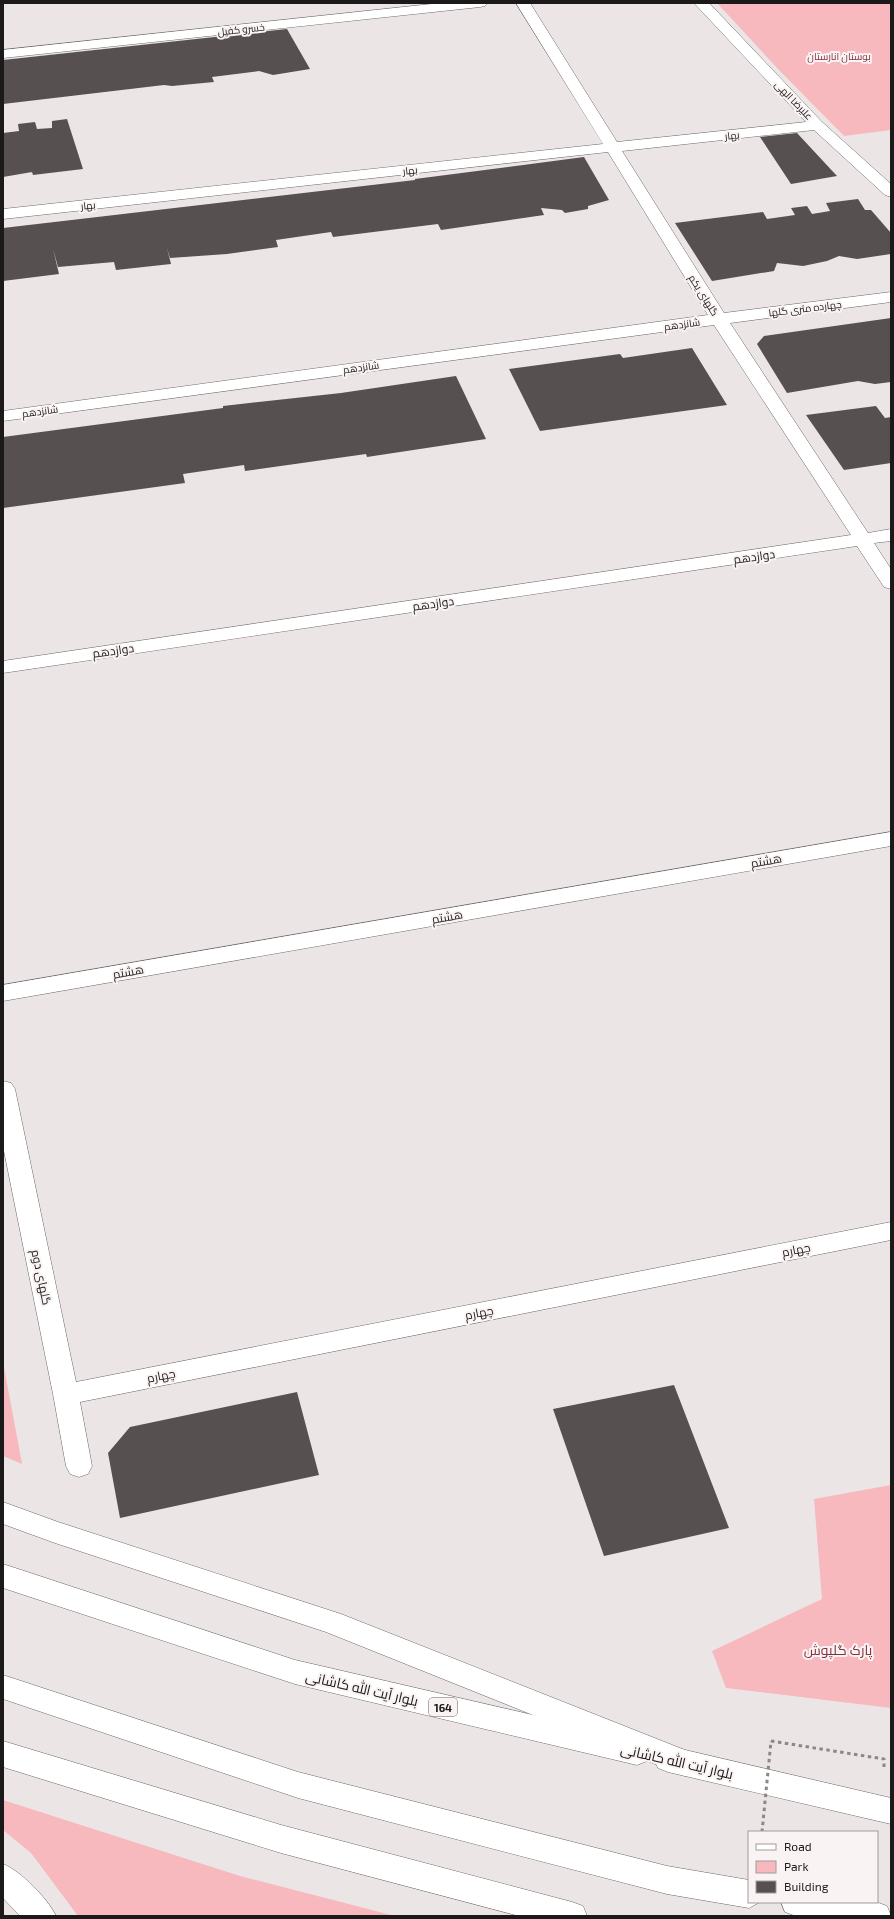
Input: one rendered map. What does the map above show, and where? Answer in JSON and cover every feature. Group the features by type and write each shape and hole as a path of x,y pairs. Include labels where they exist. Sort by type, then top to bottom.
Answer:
{"main road":[{"name":"خسرو کفیل","path":"3,54 480,3"},
{"name":"گلهای یکم","path":"523,3 719,319 891,583"},
{"name":"علیرضا الهی","path":"701,3 817,125 891,192"},
{"name":"بهار","path":"3,214 817,125"},
{"name":"چهارده متری گلها","path":"719,319 891,297"},
{"name":"شانزدهم","path":"3,416 719,319"},
{"name":"دوازدهم","path":"3,667 891,535"},
{"name":"هشتم","path":"3,993 891,839"},
{"name":"گلهای دوم","path":"3,1089 9,1154 66,1394 79,1466"},
{"name":"چهارم","path":"66,1394 891,1231"},
{"path":"3,1513 55,1532 331,1622 685,1763"},
{"name":"بلوار آیت الله کاشانی","path":"3,1576 294,1672 891,1811"},
{"path":"3,1687 298,1785 667,1880 748,1894"},
{"path":"3,1754 281,1839 572,1916"},
{"path":"3,1878 41,1916"},
{"path":"802,1903 876,1916"}],"path":[{"path":"762,1831 771,1741 884,1759"}],"green space":[{"name":"بوستان انارستان","path":"717,3 891,3 891,130 844,136 778,69"},
{"path":"3,1362 22,1464 3,1456"},
{"name":"پارک گلپوش","path":"891,1485 891,1708 726,1688 712,1651 822,1599 814,1499"},
{"path":"3,1800 240,1876 395,1916 78,1916 31,1853 3,1830"}],"building":[{"path":"287,29 310,69 273,75 259,71 212,77 214,82 172,86 164,85 3,104 3,60"},
{"path":"67,119 83,169 33,175 32,172 3,177 3,133 19,131 18,124 35,122 37,129 52,128 52,121"},
{"path":"797,133 837,176 791,184 760,137"},
{"path":"584,157 609,200 588,206 588,209 565,213 562,210 541,208 544,215 441,230 438,224 333,237 331,232 276,240 278,247 227,254 170,258 167,248 171,264 116,270 114,262 58,267 53,249 59,274 3,281 3,228 415,180"},
{"path":"858,199 865,210 871,210 891,233 891,254 857,259 839,256 827,261 803,266 777,263 774,271 712,281 675,223 763,212 767,219 795,215 791,208 807,206 812,214 830,211 826,203"},
{"path":"891,318 891,382 875,384 858,381 787,393 757,344 764,336"},
{"path":"692,348 727,405 540,431 509,369 620,354 623,358"},
{"path":"456,376 486,439 367,457 366,454 245,471 244,465 183,474 185,483 3,508 3,437 223,408 223,406 341,393"},
{"path":"876,406 885,418 891,417 891,463 844,470 806,415"},
{"path":"674,1385 729,1528 604,1556 553,1409"},
{"path":"297,1392 319,1475 120,1518 108,1453 130,1427"}]}
